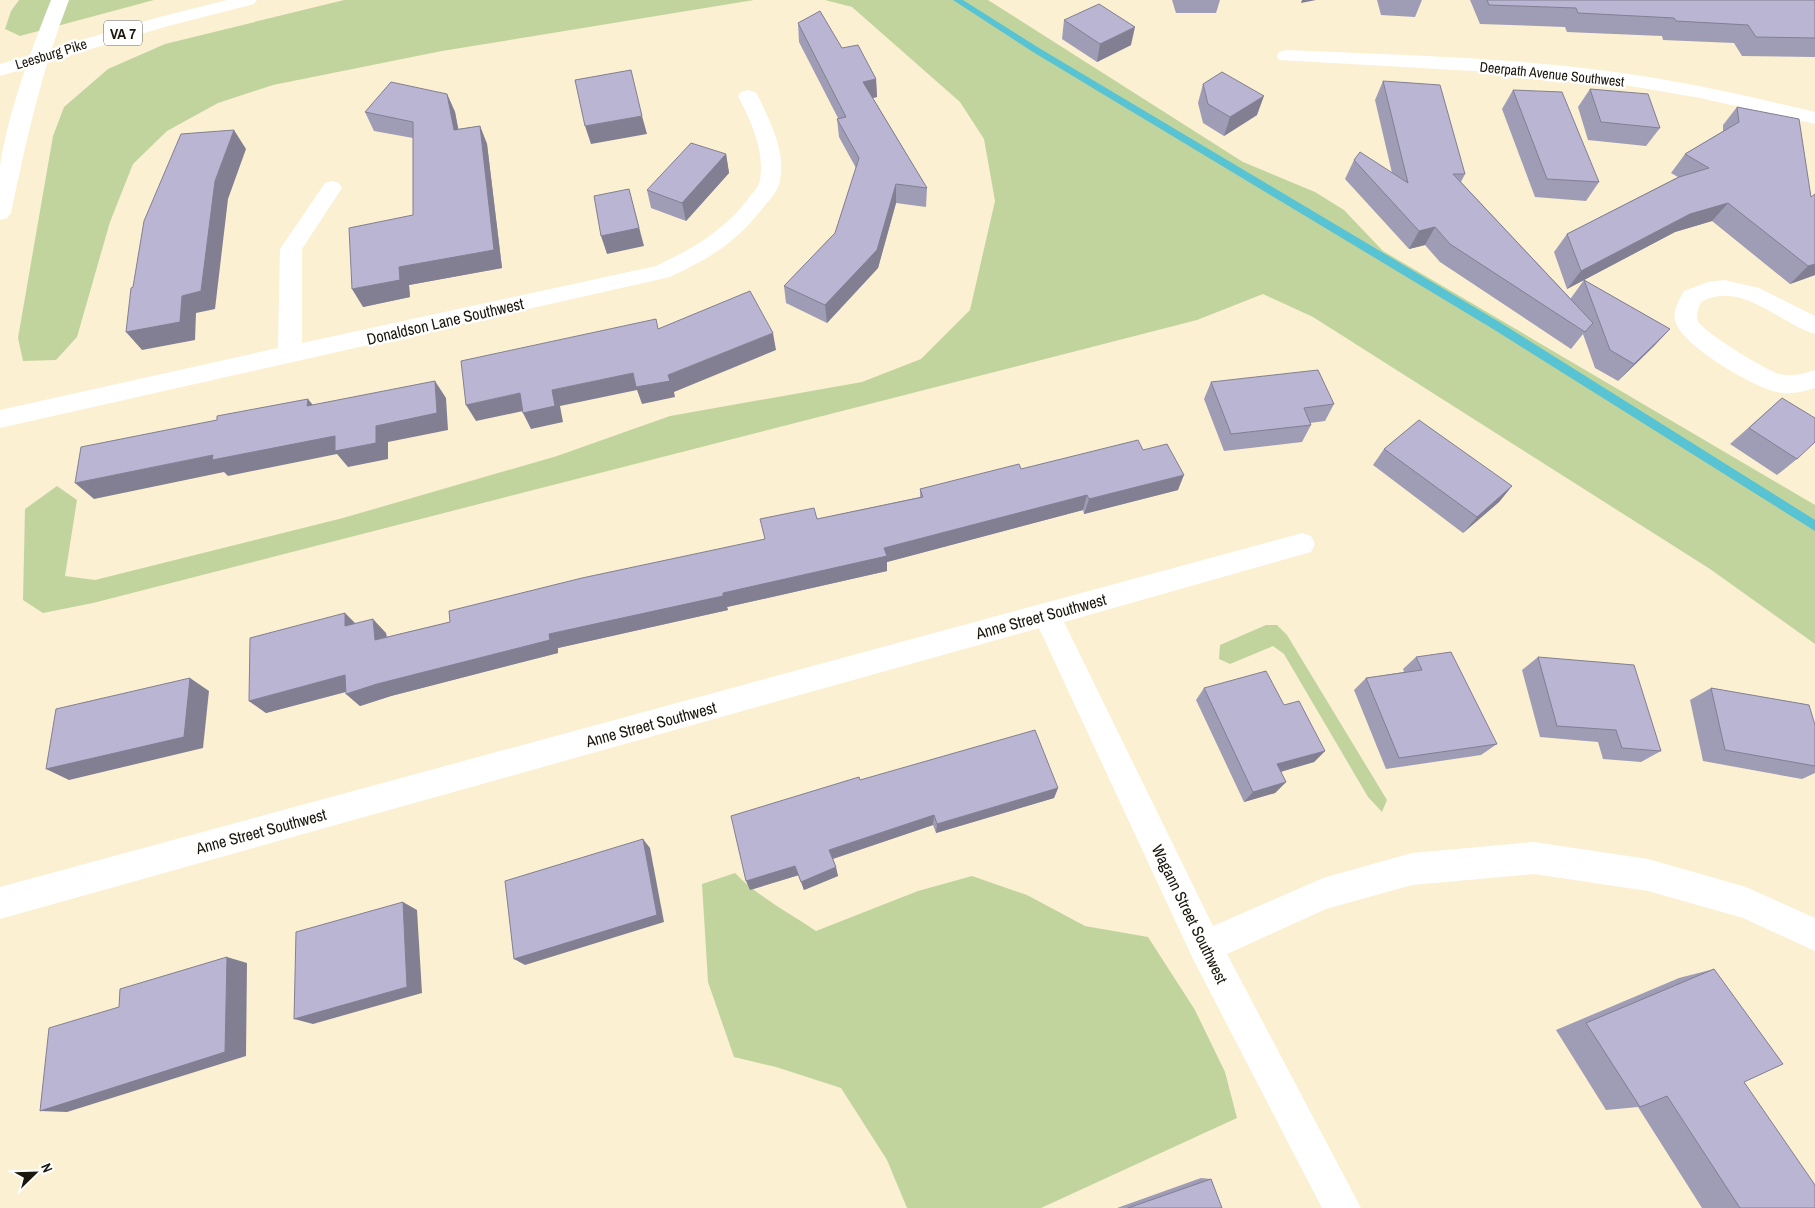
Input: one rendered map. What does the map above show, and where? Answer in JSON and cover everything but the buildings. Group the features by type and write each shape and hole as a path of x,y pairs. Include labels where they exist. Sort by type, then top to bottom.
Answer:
{"main road":[{"path":"0,213 21,119 44,40 60,0"},
{"name":"Leesburg Pike","path":"0,70 144,27 248,0"},
{"name":"Deerpath Avenue Southwest","path":"1286,56 1379,60 1586,74 1743,101 1815,118"},
{"name":"Donaldson Lane Southwest","path":"0,419 662,272 711,248 731,234 750,214 770,183 766,136 748,96"},
{"path":"290,356 291,249 332,188"},
{"path":"1815,326 1774,304 1735,289 1710,289 1692,297 1684,314 1688,328 1712,347 1772,382 1798,385 1815,379"},
{"name":"Anne Street Southwest","path":"0,903 1302,544"},
{"name":"Wagann Street Southwest","path":"1047,614 1205,947 1293,1120 1342,1208"},
{"path":"1205,947 1323,894 1412,869 1534,858 1648,875 1746,903 1815,935"}],"green space":[{"path":"19,0 154,0 20,36 5,29 11,11"},
{"path":"344,0 754,0 442,51 273,85 218,103 167,131 133,164 110,222 77,337 56,360 23,361 18,338 53,136 64,107 108,69 165,44"},
{"path":"825,0 988,0 1243,162 1315,192 1344,210 1383,251 1815,505 1815,644 1710,569 1313,317 1263,294 1197,320 93,603 43,613 23,600 25,509 57,486 77,500 65,576 95,580 343,518 557,456 670,416 862,382 921,359 970,310 995,201 984,139 960,102 852,7"},
{"path":"1266,625 1277,625 1287,635 1387,800 1382,812 1368,797 1284,654 1273,646 1230,664 1219,659 1220,645"},
{"path":"735,873 763,897 816,931 918,891 972,876 1027,895 1085,926 1148,937 1195,1010 1225,1072 1237,1118 1041,1208 907,1208 887,1160 841,1088 776,1067 734,1057 708,982 702,884"}],"waterway":[{"path":"957,0 1036,50 1497,326 1815,526"}]}
